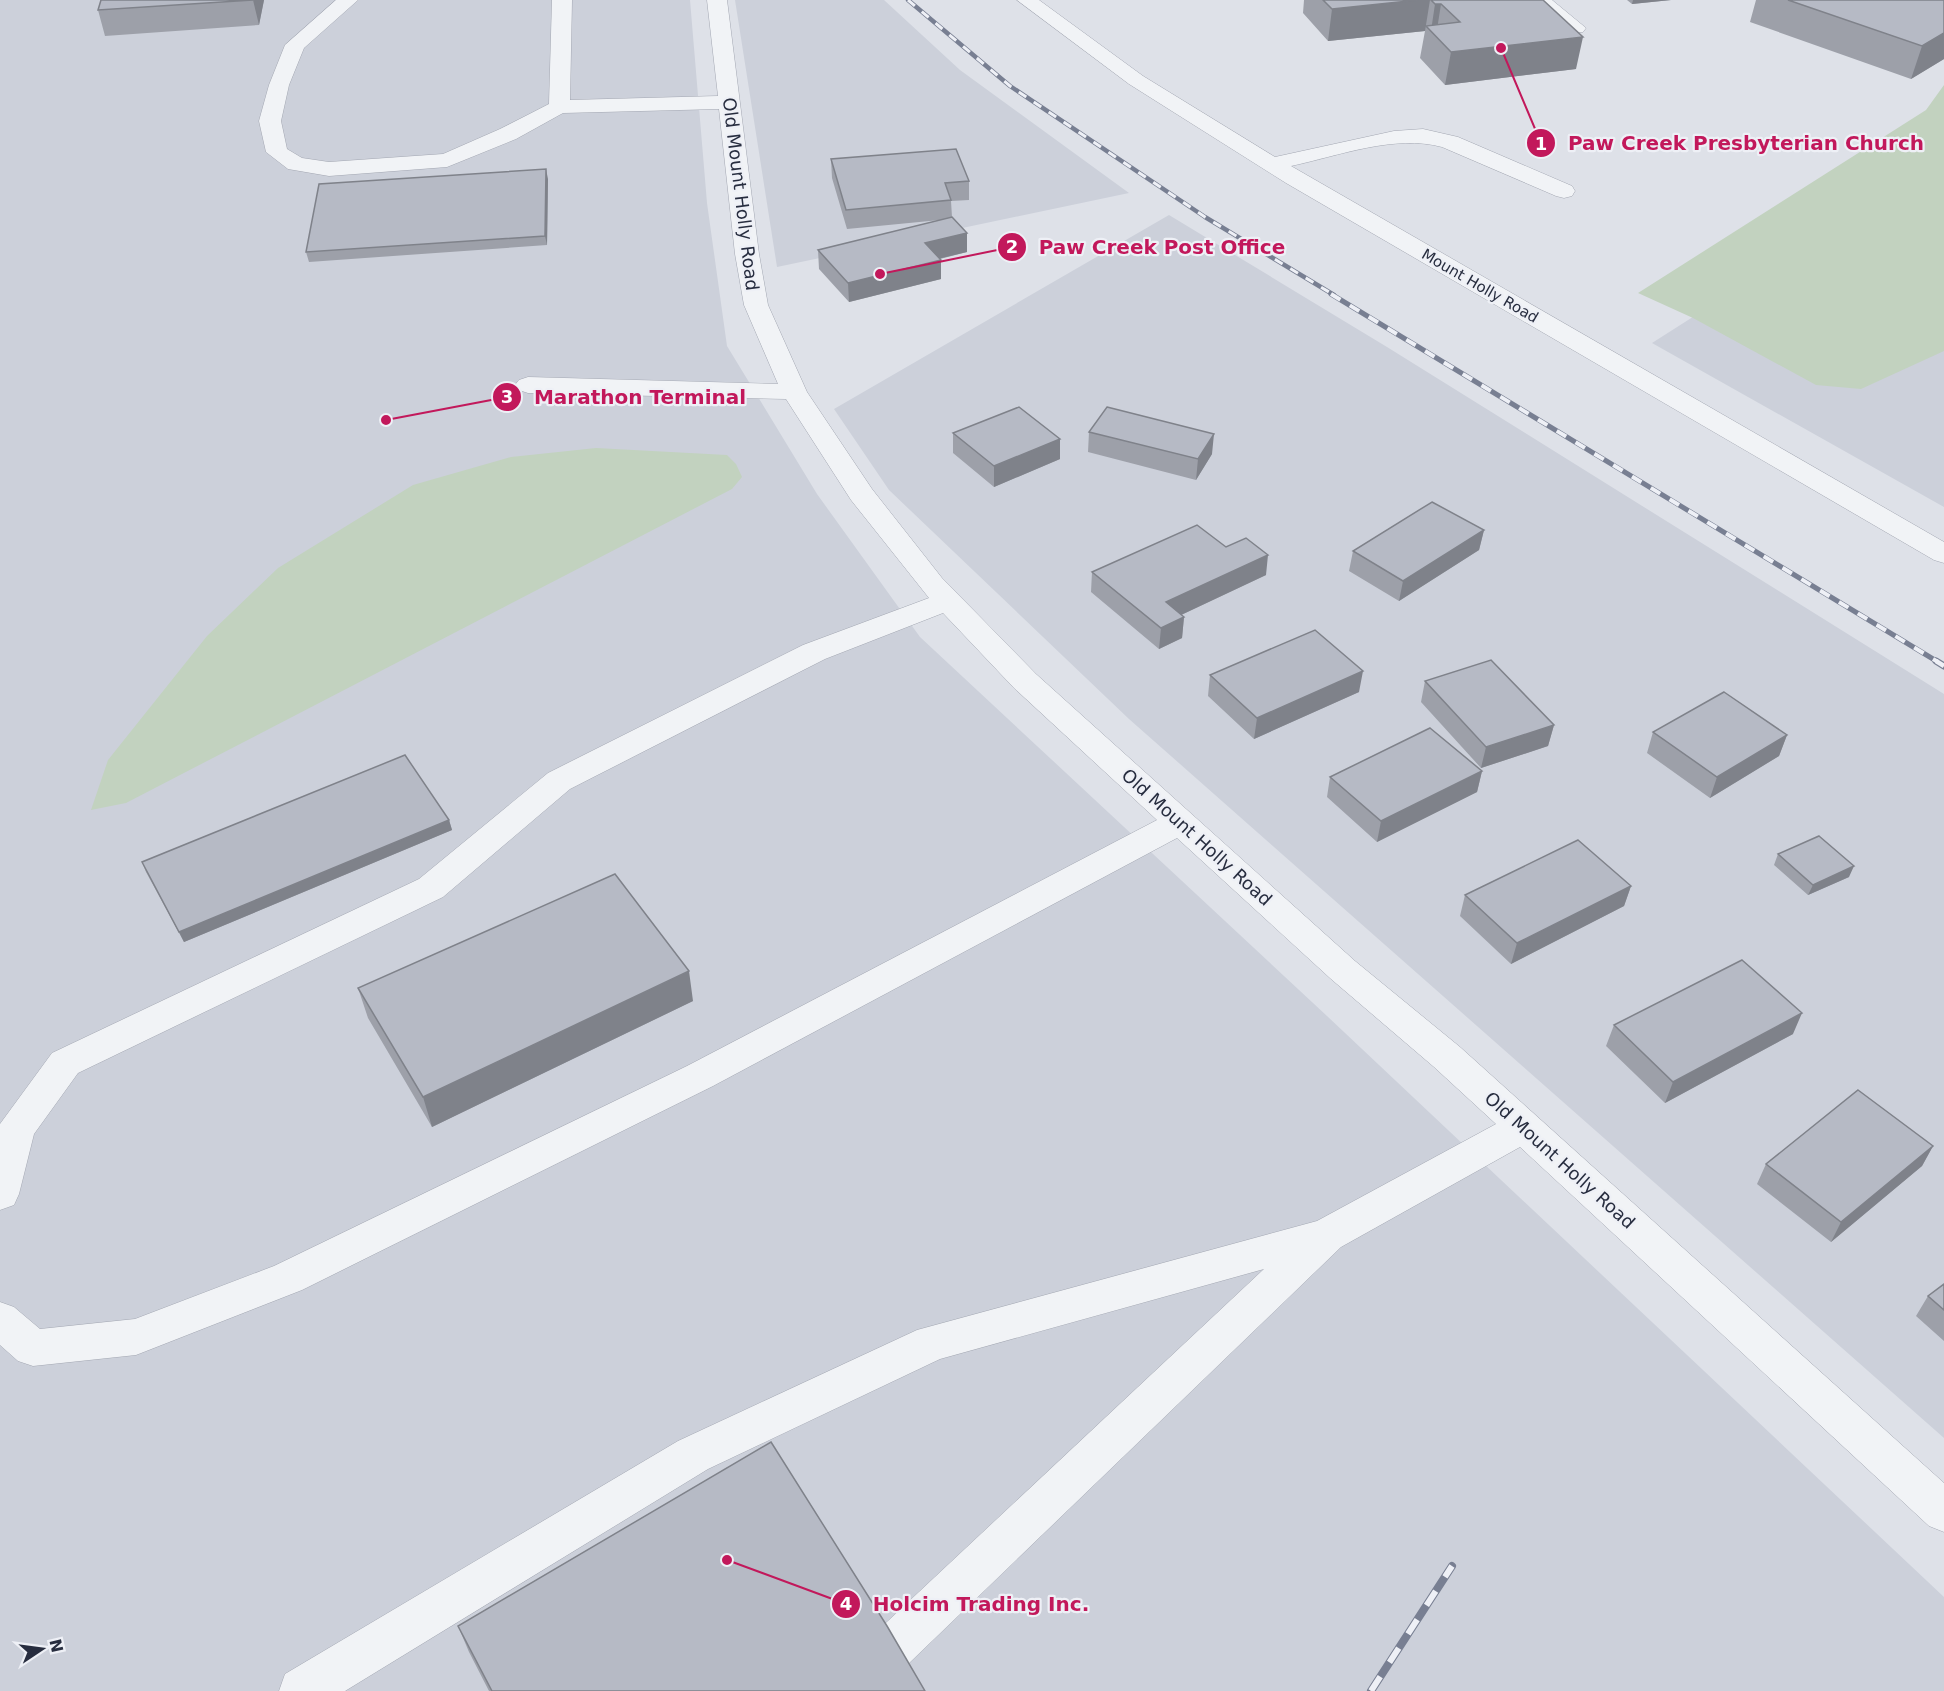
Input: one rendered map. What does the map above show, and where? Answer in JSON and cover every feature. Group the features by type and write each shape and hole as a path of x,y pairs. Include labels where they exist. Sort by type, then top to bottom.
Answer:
{"street":[{"path":"348,0 295,45 279,85 270,122 277,152 296,164 329,169 447,160 508,134 559,107 729,102"},
{"path":"559,107 562,0"},
{"name":"Old Mount Holly Road","path":"717,0 747,254 756,305 794,392 861,494 947,601 1025,681 1343,970 1447,1057 1944,1511"},
{"name":"Mount Holly Road","path":"1027,0 1136,80 1272,164 1944,554"},
{"path":"1540,0 1576,27"},
{"path":"1272,164 1394,137 1423,135 1450,142 1564,191"},
{"path":"528,385 794,392"},
{"path":"0,1194 16,1129 65,1063 431,888 559,781 814,652 947,601"},
{"path":"0,1320 33,1348 136,1337 288,1278 700,1076 1180,822"},
{"path":"302,1691 693,1455 932,1343 1327,1235 1523,1127"},
{"path":"889,1651 1327,1235"}],"shaded area":[{"path":"0,0 690,0 707,203 727,346 817,494 920,637 1327,1016 1944,1597 1944,1691 0,1691"},
{"path":"735,0 884,0 960,70 1129,193 777,267"},
{"path":"1944,157 1944,507 1652,343"},
{"path":"1169,215 1387,347 1944,694 1944,1438 1129,719 889,490 834,409"}],"green space":[{"path":"1944,85 1944,351 1861,389 1816,385 1693,318 1638,293 1926,110"},
{"path":"596,448 727,455 736,464 742,477 732,489 126,803 91,810 108,760 207,636 278,568 413,485 511,457"}],"building":[{"path":"101,0 253,0 98,10"},
{"path":"1323,0 1418,0 1332,9"},
{"path":"1431,0 1543,0 1583,37 1451,52 1426,26 1460,22 1441,4 1435,4"},
{"path":"1788,0 1944,0 1944,33 1922,46"},
{"path":"956,149 969,181 945,183 951,200 846,210 831,159"},
{"path":"546,169 545,236 306,252 319,184"},
{"path":"952,217 967,233 925,243 941,260 848,283 818,250"},
{"path":"1019,407 1060,439 994,466 953,433"},
{"path":"1107,407 1214,434 1198,459 1089,432"},
{"path":"1432,502 1484,530 1403,581 1353,551"},
{"path":"1197,525 1226,547 1246,538 1268,555 1166,602 1184,617 1161,628 1092,572"},
{"path":"1315,630 1363,671 1257,718 1210,675"},
{"path":"1491,660 1554,725 1486,747 1425,681"},
{"path":"1724,692 1787,735 1717,777 1653,732"},
{"path":"1430,728 1482,771 1381,821 1330,777"},
{"path":"405,755 449,820 179,932 142,862"},
{"path":"1819,836 1854,866 1813,885 1778,854"},
{"path":"1578,840 1631,886 1517,943 1465,895"},
{"path":"615,874 689,971 423,1097 358,988"},
{"path":"1742,960 1802,1013 1673,1082 1614,1025"},
{"path":"1858,1090 1933,1146 1841,1222 1766,1164"},
{"path":"1944,1284 1944,1310 1928,1296"},
{"path":"771,1442 887,1626 925,1691 492,1691 458,1626"}],"railway":[{"path":"908,0 1010,86 1205,217 1334,295"},
{"path":"1331,294 1938,662"},
{"path":"1936,661 1944,666"},
{"path":"1371,1691 1452,1566"}],"place":[{"name":"Paw Creek Presbyterian Church","path":"1501,48"},
{"name":"Paw Creek Post Office","path":"880,274"},
{"name":"Marathon Terminal","path":"386,420"},
{"name":"Holcim Trading Inc.","path":"727,1560"}]}
